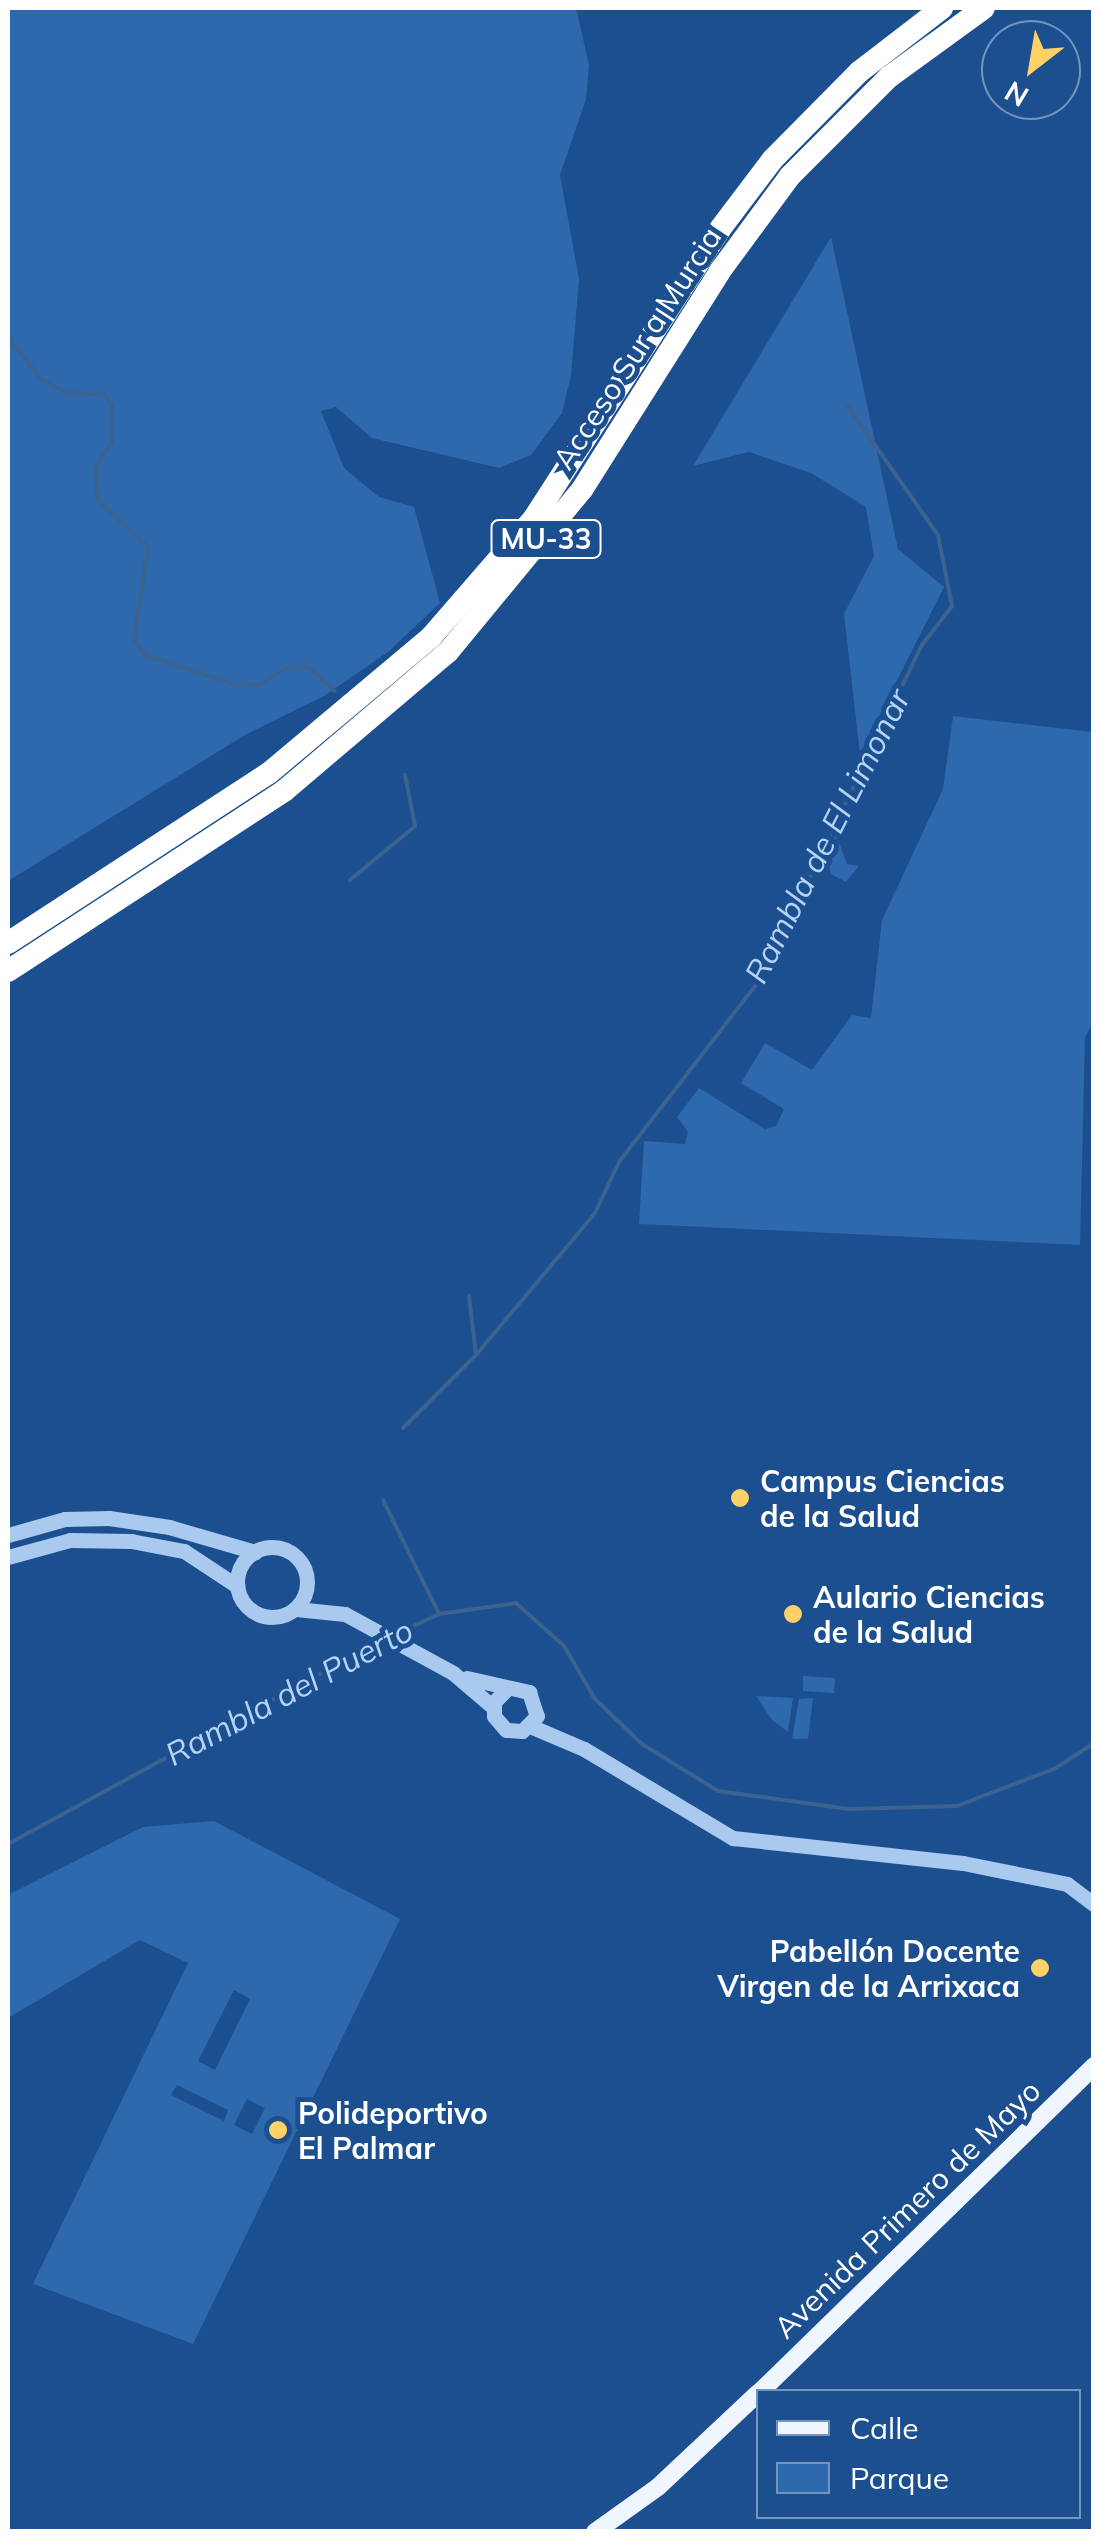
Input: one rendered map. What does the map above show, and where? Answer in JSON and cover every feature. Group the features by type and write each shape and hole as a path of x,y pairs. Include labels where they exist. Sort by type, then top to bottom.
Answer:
{"highway":[{"name":"Acceso Sur a Murcia","path":"8,943 269,773 431,637 534,518 720,230 773,160 858,72 942,8"},
{"name":"Acceso Sur a Murcia","path":"8,971 284,791 448,652 573,503 720,270 790,176 889,78 984,8"}],"main road":[{"name":"Avenida Primero de Mayo","path":"762,2389 1094,2066"},
{"name":"Avenida Primero de Mayo","path":"610,2532 756,2395"},
{"name":"Avenida Primero de Mayo","path":"595,2532 630,2510"}],"street":[{"path":"8,1534 65,1519 109,1518 170,1527 254,1552 285,1550 350,1617 453,1673 493,1707 506,1730 533,1721"},
{"path":"8,1558 70,1540 131,1540 184,1551 237,1586"},
{"path":"254,1552 243,1563 237,1586 243,1602 262,1616 296,1608 350,1617"},
{"path":"296,1608 306,1573"},
{"path":"453,1673 529,1692 533,1721 732,1838 964,1862 1067,1884 1094,1904"},
{"path":"493,1707 506,1689"}],"green space":[{"path":"8,8 576,8 589,65 586,99 560,175 579,279 571,375 562,413 531,455 499,468 372,438 336,407 321,411 344,468 379,497 414,507 440,603 388,652 324,696 245,735 8,881"},
{"path":"831,237 898,549 944,587 860,754 844,614 874,556 866,507 811,473 749,452 693,466"},
{"path":"953,716 1093,732 1094,1021 1085,1037 1080,1245 639,1224 644,1141 685,1144 688,1132 677,1117 699,1088 765,1129 776,1126 784,1109 741,1083 765,1043 812,1070 852,1015 871,1018 882,920 943,789"},
{"path":"836,834 847,864 859,866 846,882 831,874 825,854"},
{"path":"803,1676 835,1678 834,1693 803,1691"},
{"path":"756,1696 793,1698 788,1732 772,1720"},
{"path":"813,1698 808,1739 792,1739 799,1699"},
{"path":"214,1821 400,1919 193,2344 33,2284 188,1963 140,1940 8,2018 8,1895 143,1827","holes":["234,1990 250,1999 215,2070 198,2061","177,2085 228,2110 224,2121 171,2095","247,2099 265,2108 252,2134 234,2125"]}],"waterway":[{"path":"8,337 42,380 67,393 105,394 112,407 112,442 96,467 98,500 148,547 134,639 145,655 233,684 259,685 285,669 309,667 335,691"},
{"name":"Rambla de El Limonar","path":"403,1428 476,1355 595,1213 619,1162 762,977 922,645 952,606 938,535 847,405"},
{"path":"350,880 415,826 405,775"},
{"path":"469,1296 476,1355"},
{"name":"Rambla de El Limonar","path":"383,1500 438,1612"},
{"name":"Rambla del Puerto","path":"394,1635 439,1614 516,1603 564,1646 595,1699 642,1744 718,1791 849,1809 957,1806 1056,1768 1094,1743"},
{"name":"Rambla del Puerto","path":"8,1844 381,1641"}],"place":[{"name":"Campus Ciencias de la Salud","path":"740,1498"},
{"name":"Aulario Ciencias de la Salud","path":"793,1614"},
{"name":"Pabellón Docente Virgen de la Arrixaca","path":"1040,1968"},
{"name":"Polideportivo El Palmar","path":"278,2130"}]}
